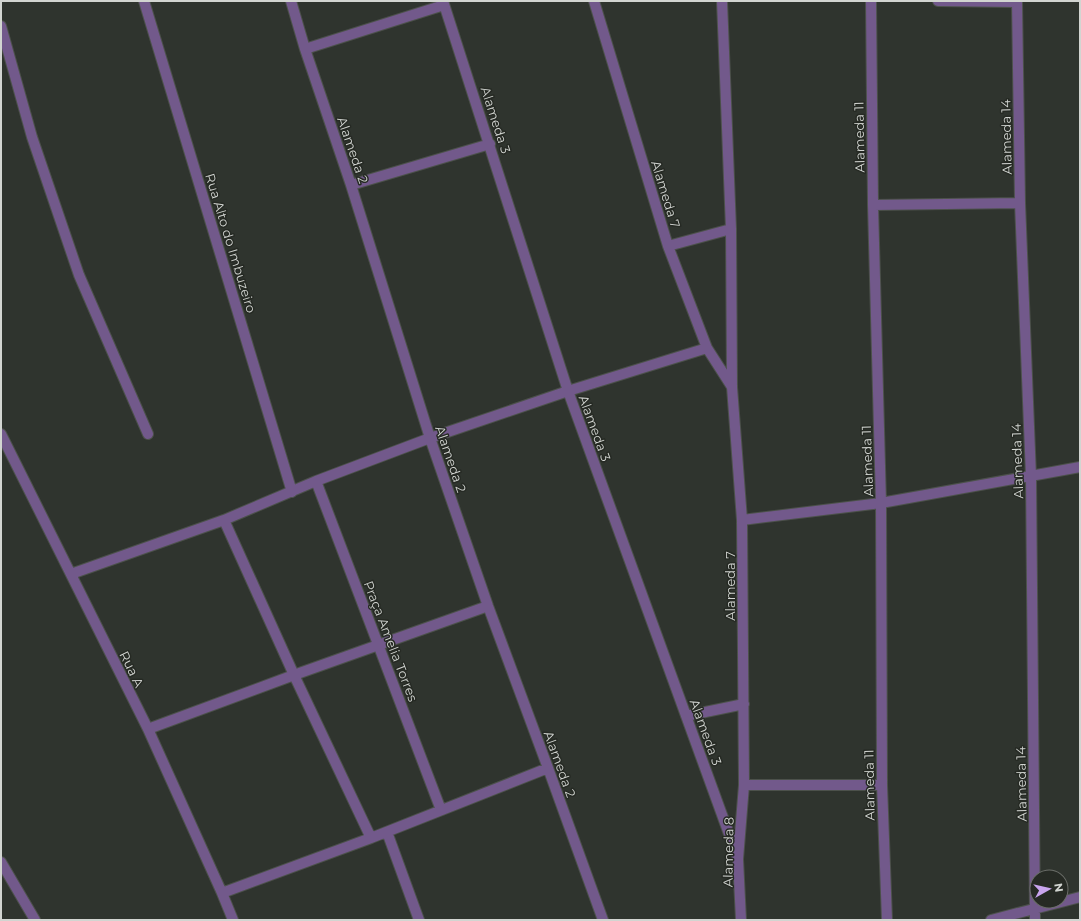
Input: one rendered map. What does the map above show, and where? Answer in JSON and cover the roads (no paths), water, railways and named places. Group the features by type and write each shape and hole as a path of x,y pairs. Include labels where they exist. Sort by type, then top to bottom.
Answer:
{"street":[{"name":"Rua Alto do Imbuzeiro","path":"144,1 292,492"},
{"name":"Alameda 2","path":"291,1 305,49 351,185 430,438 488,606 602,920"},
{"name":"Alameda 7","path":"594,1 668,246 707,348 732,388"},
{"name":"Alameda 7","path":"722,1 731,229 732,388 742,520 744,785"},
{"name":"Alameda 11","path":"871,1 873,205 881,503 882,785 887,920"},
{"path":"938,1 1017,2"},
{"name":"Alameda 14","path":"1017,2 1020,203 1031,476 1035,869"},
{"path":"305,49 444,3"},
{"name":"Alameda 3","path":"444,3 568,391 738,859"},
{"path":"1,26 32,137 79,275 148,434"},
{"path":"351,185 490,144"},
{"path":"873,205 1020,203"},
{"path":"668,246 731,229"},
{"path":"71,574 224,520 316,482 430,438 568,391 707,348"},
{"name":"Rua A","path":"1,434 148,730 233,920"},
{"path":"742,520 881,503 1080,467"},
{"name":"Praça Amelia Torres","path":"316,482 441,810"},
{"path":"224,520 294,675 371,838"},
{"path":"148,730 294,675 488,606"},
{"path":"686,716 744,704"},
{"path":"222,893 387,832 548,768"},
{"path":"744,785 882,785"},
{"name":"Alameda 8","path":"741,920 738,859 744,785"},
{"path":"387,832 419,920"},
{"path":"1,862 35,920"},
{"path":"1069,900 1080,897"},
{"path":"991,920 1035,909"},
{"name":"Alameda 14","path":"1035,909 1035,920"}]}
